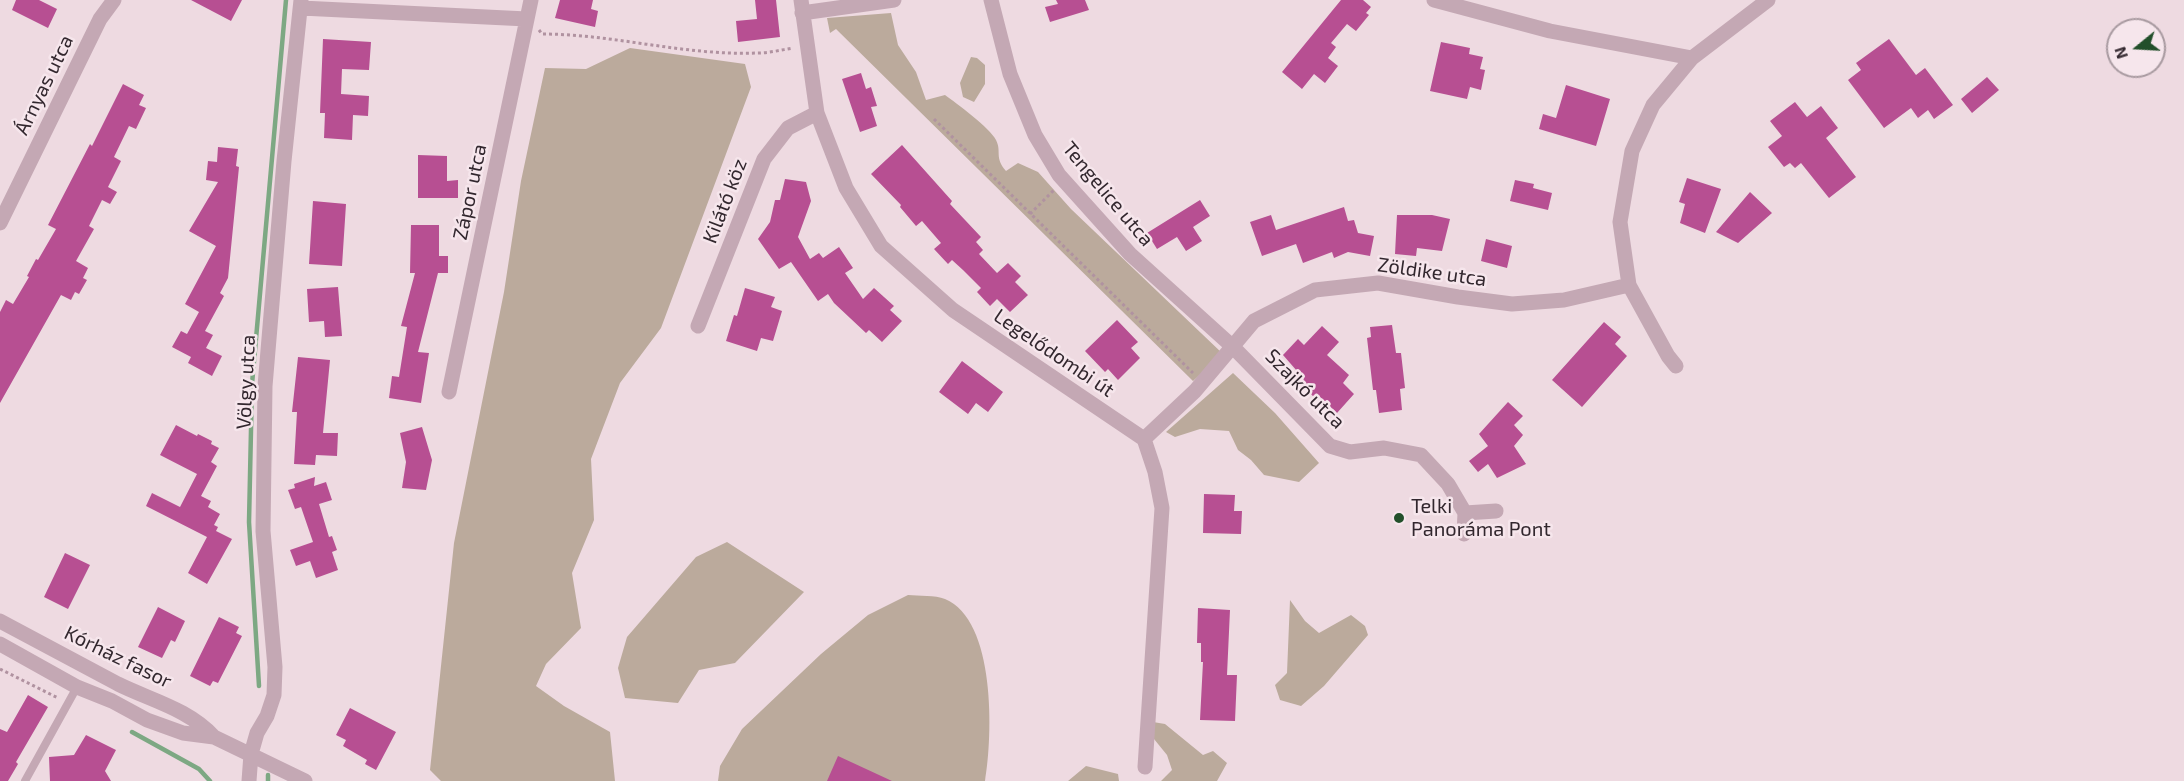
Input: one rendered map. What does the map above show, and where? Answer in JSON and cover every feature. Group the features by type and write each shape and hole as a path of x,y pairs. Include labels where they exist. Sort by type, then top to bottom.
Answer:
{"street":[{"name":"Árnyas utca","path":"0,223 100,19 114,0"},
{"name":"Zápor utca","path":"449,392 531,0"},
{"path":"889,1 894,0"},
{"name":"Tengelice utca","path":"991,0 1010,74 1035,135 1064,180 1130,254 1233,347"},
{"path":"1434,0 1550,31 1692,58"},
{"path":"1676,366 1668,356 1629,285 1620,222 1632,151 1653,105 1692,58 1768,0"},
{"name":"Legelődombi út","path":"889,1 802,7 817,113 846,188 881,246 953,310 1144,439"},
{"path":"301,4 527,19"},
{"name":"Völgy utca","path":"249,781 251,754 257,733 267,716 274,695 275,667 263,531 265,386 284,161 301,4"},
{"name":"Kilátó köz","path":"698,326 764,159 788,128 817,113"},
{"name":"Zöldike utca","path":"1144,439 1202,383 1254,321 1315,290 1378,283 1512,304 1564,300 1629,285"},
{"name":"Szajkó utca","path":"1233,347 1330,446 1350,452 1384,448 1421,455 1448,484 1465,513"},
{"path":"1144,439 1155,472 1162,508 1145,767"},
{"path":"1464,534 1465,513 1496,511"},
{"name":"Kórház fasor","path":"0,621 120,685 168,705 205,727 214,737"},
{"name":"Kórház fasor","path":"0,644 77,687 147,720 183,733 214,737 305,781"},
{"path":"112,702 120,685"}],"lane":[{"path":"25,781 77,687"}],"path":[{"path":"527,19 542,34 576,34 716,53 759,53 807,45"},
{"path":"934,119 1202,383"},
{"path":"1030,214 1064,180"},
{"path":"0,669 68,703"}],"shaded area":[{"path":"891,13 898,45 916,72 926,100 945,95 980,123 996,140 1000,162 1006,171 1018,163 1038,172 1071,209 1223,354 1193,381 836,29 830,33 827,18"},
{"path":"630,48 745,64 751,87 661,328 620,383 591,459 594,520 572,573 581,628 546,664 536,686 564,706 610,732 615,781 441,781 430,770 454,543 504,292 521,181 545,68 586,69"},
{"path":"971,57 977,58 985,65 985,84 974,102 963,97 960,83"},
{"path":"1233,373 1275,413 1319,463 1299,482 1264,475 1251,460 1238,450 1229,431 1200,429 1175,437 1166,432"},
{"path":"727,542 804,592 735,663 699,670 678,703 625,698 618,668 627,637 696,557"},
{"path":"908,595 945,599 962,611 974,630 982,654 987,681 989,737 985,781 718,781 720,766 742,729 821,654 868,615"},
{"path":"1290,600 1305,621 1319,633 1351,615 1365,626 1368,635 1324,686 1301,706 1280,700 1275,685 1287,673"},
{"path":"1153,722 1165,724 1203,755 1213,751 1227,763 1217,781 1161,781 1172,770 1167,755 1154,739"},
{"path":"1086,766 1118,774 1119,781 1068,781"}],"building":[{"path":"16,0 39,0 57,9 48,28 12,10"},
{"path":"191,0 242,0 231,21"},
{"path":"560,0 593,0 591,9 598,11 595,27 555,18"},
{"path":"755,0 776,0 780,37 738,42 736,21 757,19"},
{"path":"1056,0 1085,0 1089,10 1050,22 1045,7 1058,4"},
{"path":"1341,0 1363,0 1371,7 1366,13 1369,15 1356,31 1347,24 1331,43 1336,47 1328,58 1338,66 1325,83 1314,74 1302,89 1282,72"},
{"path":"323,39 371,42 369,70 342,69 341,94 369,96 368,116 353,115 352,140 324,138 325,113 320,113"},
{"path":"1889,39 1916,75 1925,68 1953,105 1934,119 1928,110 1918,118 1911,108 1884,128 1848,80 1861,70 1856,63"},
{"path":"1441,42 1470,48 1469,54 1483,57 1480,69 1485,70 1481,90 1470,87 1467,99 1430,91"},
{"path":"861,73 866,89 871,87 877,106 871,107 877,126 860,132 842,79"},
{"path":"1987,77 1999,90 1972,113 1961,99"},
{"path":"123,84 144,95 139,105 146,108 136,129 129,126 114,157 121,161 108,187 117,192 110,204 102,200 89,226 94,229 76,261 88,268 83,278 87,280 79,294 75,292 71,300 61,295 0,403 0,312 6,300 13,304 29,277 27,276 36,259 38,260 56,229 48,225"},
{"path":"1566,85 1610,99 1596,146 1539,129 1543,114 1556,118"},
{"path":"1795,102 1807,117 1821,106 1838,128 1826,138 1856,177 1829,198 1801,163 1795,168 1790,163 1784,167 1768,147 1782,136 1770,121"},
{"path":"902,145 952,201 950,204 981,237 976,242 983,250 979,254 997,273 1008,263 1021,276 1015,282 1028,295 1010,312 997,299 990,306 977,292 981,288 952,260 948,264 934,249 941,243 922,221 916,226 900,207 901,205 871,174"},
{"path":"218,147 238,149 236,166 239,167 228,278 220,293 224,296 205,331 213,335 206,348 222,356 212,376 188,363 191,357 172,347 181,331 187,334 199,312 185,304 216,246 189,231 218,182 206,180 208,161 217,162"},
{"path":"418,155 447,156 447,181 458,180 458,198 418,198"},
{"path":"1687,178 1721,189 1705,233 1680,223 1685,204 1679,202"},
{"path":"785,179 806,182 811,201 798,237 810,259 819,253 823,258 839,247 853,268 845,273 863,299 874,288 894,306 890,310 902,321 882,342 869,330 866,333 834,303 828,294 818,301 791,262 779,269 758,239 770,222 775,200 780,200"},
{"path":"1515,180 1534,184 1533,188 1552,193 1548,210 1510,201"},
{"path":"1750,192 1772,213 1738,243 1716,232"},
{"path":"1200,200 1210,216 1193,227 1202,241 1186,251 1177,237 1157,249 1147,233"},
{"path":"313,201 346,204 342,266 309,264"},
{"path":"1344,207 1348,221 1354,220 1358,233 1374,236 1370,256 1348,252 1334,258 1332,252 1303,263 1296,244 1262,256 1250,222 1271,215 1276,230"},
{"path":"1397,215 1432,215 1450,219 1442,251 1417,248 1416,256 1395,254"},
{"path":"411,225 439,225 439,256 448,256 448,273 438,273 418,352 429,353 421,403 389,398 392,376 399,377 407,327 401,326 415,273 410,273"},
{"path":"1486,239 1512,246 1507,268 1481,261"},
{"path":"338,287 342,336 325,337 324,321 309,322 307,289"},
{"path":"745,288 775,297 771,307 782,311 773,341 761,338 757,351 726,341 734,315 737,316"},
{"path":"1117,320 1138,342 1131,348 1140,358 1118,380 1108,369 1105,372 1085,351"},
{"path":"1604,322 1621,337 1615,344 1627,356 1582,407 1552,380"},
{"path":"1392,325 1396,353 1401,353 1405,388 1400,389 1402,410 1379,413 1376,390 1373,390 1367,338 1371,337 1370,327"},
{"path":"1322,326 1339,342 1327,355 1349,375 1343,383 1354,394 1337,413 1317,394 1314,397 1300,384 1304,379 1283,355 1298,339 1304,345"},
{"path":"298,357 330,360 323,433 338,433 337,456 316,455 315,465 294,464 297,412 292,412"},
{"path":"962,361 1003,392 988,412 976,403 968,414 939,392"},
{"path":"1508,402 1523,416 1514,425 1523,435 1514,446 1526,464 1497,478 1488,464 1478,472 1469,461 1488,446 1479,434"},
{"path":"176,425 212,441 211,444 219,448 211,462 217,466 201,496 211,501 208,507 220,514 214,525 218,527 216,531 232,539 207,584 188,573 207,537 146,506 152,493 180,507 197,474 160,455"},
{"path":"422,427 432,460 426,490 402,488 406,462 400,433"},
{"path":"315,477 314,486 326,482 332,500 319,504 329,537 332,536 337,550 332,552 338,570 316,578 310,561 296,566 290,550 313,542 301,507 295,509 288,490 295,488 294,484"},
{"path":"1204,494 1235,495 1234,511 1242,511 1241,534 1203,533"},
{"path":"65,553 90,565 68,609 44,597"},
{"path":"158,607 185,621 175,642 171,640 162,658 138,647"},
{"path":"1198,608 1230,610 1227,675 1237,675 1235,721 1200,720 1203,662 1201,662 1201,643 1197,643"},
{"path":"219,617 239,627 236,633 242,636 218,683 213,681 210,686 190,676"},
{"path":"28,695 48,707 16,762 18,764 8,781 0,781 0,729 7,732"},
{"path":"350,708 396,732 376,770 365,764 367,760 343,746 346,740 336,735"},
{"path":"86,735 116,750 105,771 111,781 50,781 49,757 74,755"},
{"path":"838,756 892,781 827,781"}],"waterway":[{"path":"259,686 249,522 252,384 286,0"},
{"path":"132,732 199,769 210,781"},
{"path":"268,775 268,781"}],"place":[{"name":"Telki Panoráma Pont","path":"1399,518"}]}
